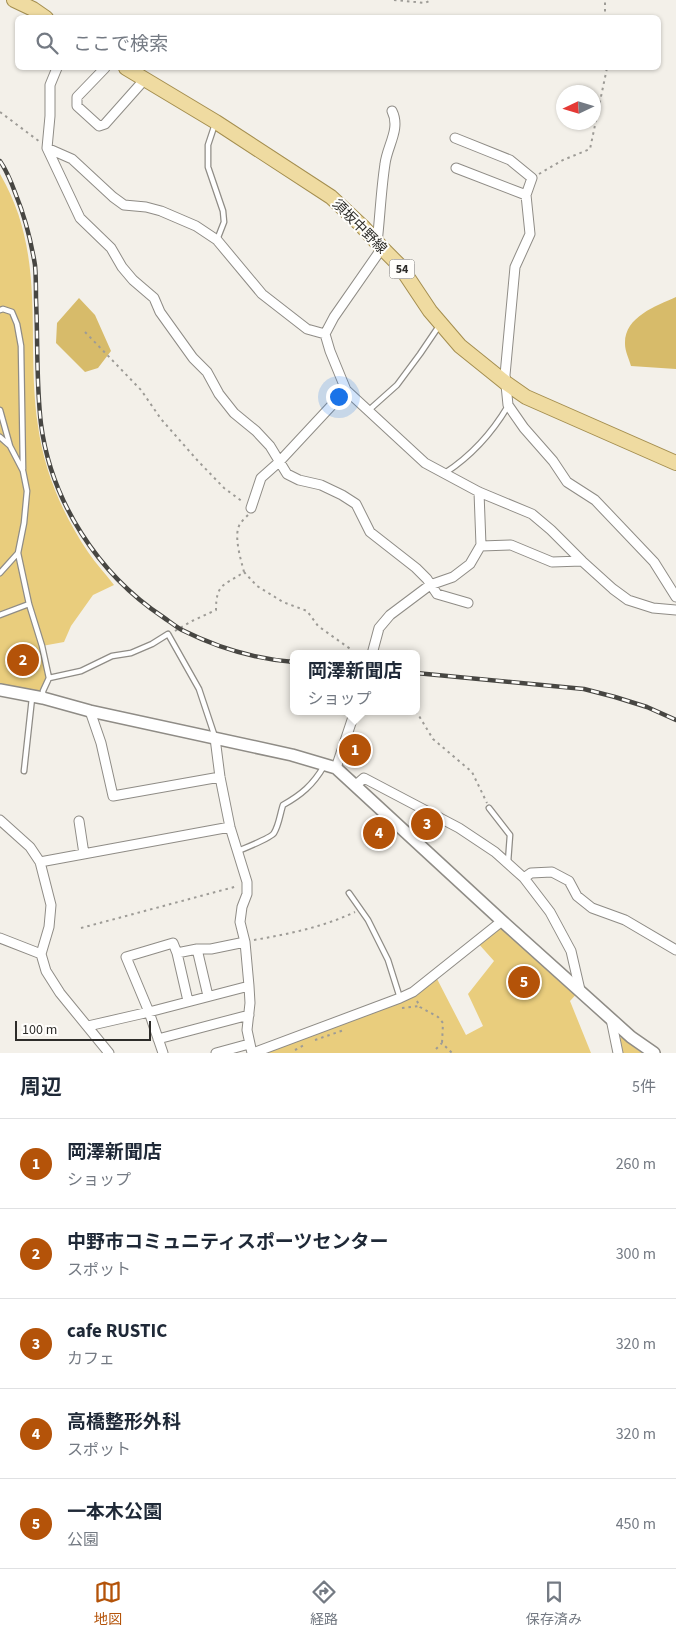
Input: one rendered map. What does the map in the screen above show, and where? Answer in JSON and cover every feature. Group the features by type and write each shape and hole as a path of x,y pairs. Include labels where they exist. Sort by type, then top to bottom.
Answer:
{"main road":[{"path":"14,0 30,4 43,15"},
{"name":"須坂中野線","path":"129,70 216,122 331,197 400,266 430,311 460,346 506,383 526,397 676,463"}],"street":[{"path":"56,70 50,85 47,148 80,218 111,248 122,267 134,280 154,298 160,312 193,358 207,372 219,394 234,413 256,431 270,446 287,474 299,480 321,485 356,504 370,532 416,568 427,579 437,594 468,603"},
{"path":"103,70 77,97 77,106 99,126 106,124 145,79"},
{"path":"392,111 396,118 394,135 385,162 380,246 325,334 346,390 425,463 478,492 532,514 613,589 628,600 652,608 676,610"},
{"path":"455,138 510,160 532,178 526,195 530,234 515,267 505,375 508,405 524,428 553,461 567,482 595,500 654,562 676,597"},
{"path":"47,148 72,159 124,205 146,207 161,211 196,226 217,240 262,294 307,329 325,334"},
{"path":"456,168 526,195"},
{"path":"251,508 260,478 279,462 346,390"},
{"path":"373,650 379,628 390,615 430,585 453,577 470,564 481,546 478,492"},
{"path":"481,546 511,545 552,562 582,561"},
{"path":"0,690 292,755 336,768 631,1037 654,1053"},
{"path":"90,711 101,743 113,796 220,777"},
{"path":"336,768 354,715"},
{"path":"215,738 220,777 230,827 247,882 247,894 242,907 240,922 249,986 248,1030 251,1050"},
{"path":"356,785 364,778 460,828 508,862 524,878 550,912 571,951 580,990"},
{"path":"0,820 30,847 40,862 51,905 48,928 41,954 46,971 60,993 109,1053"},
{"path":"79,821 84,854"},
{"path":"40,862 230,827"},
{"path":"524,878 531,873 552,872 569,881 577,896 592,908 625,920 676,950"},
{"path":"216,1053 251,1050 413,992 502,921"},
{"path":"0,938 41,954"},
{"path":"177,953 197,949 211,949 244,942"},
{"path":"163,1053 149,1012 126,956 173,944 177,953 188,1001"},
{"path":"197,949 208,996"},
{"path":"88,1026 249,986"},
{"path":"158,1039 249,1015"},
{"path":"611,1019 618,1053"}],"lane":[{"path":"216,122 208,146 208,168 223,211 224,222 217,240"},
{"path":"0,310 12,312 17,324 21,346 23,471 27,491 24,523 18,553 29,604 42,646 49,678 38,697 24,771"},
{"path":"369,410 397,385 441,322"},
{"path":"445,473 459,464 474,450 498,422 508,405"},
{"path":"0,410 10,446 23,471"},
{"path":"0,437 10,446"},
{"path":"0,573 18,553"},
{"path":"0,615 29,604"},
{"path":"49,678 81,671 112,656 131,653 152,644 168,634 198,689 215,738"},
{"path":"238,852 274,835 283,805 300,796 319,775 324,765"},
{"path":"489,808 510,836 508,862"},
{"path":"349,893 368,920 388,960 400,998"}],"path":[{"path":"394,0 425,3 431,0"},
{"path":"605,0 605,15"},
{"path":"532,178 563,160 590,149 607,70"},
{"path":"0,112 47,148"},
{"path":"85,332 141,390 161,419 198,461 224,488 251,508 239,526 238,534 239,551 244,572 257,586 283,602 307,611 318,626 352,650"},
{"path":"168,634 216,610 216,596 221,587 244,572"},
{"path":"418,715 432,739 472,772 489,808"},
{"path":"80,928 245,884"},
{"path":"244,942 293,934 336,921 361,910"},
{"path":"413,992 419,1006 441,1019 443,1023 442,1043 436,1049"},
{"path":"400,1008 419,1006"},
{"path":"314,1040 349,1028"},
{"path":"295,1050 307,1043"},
{"path":"442,1043 452,1053"}],"shaded area":[{"path":"0,174 15,205 30,267 35,394 38,426 45,459 56,492 70,523 91,556 114,585 93,595 71,626 64,642 42,646 49,678 43,698 0,690"},
{"path":"676,297 676,369 631,366 625,344 626,335 630,327 643,314 659,304"},
{"path":"79,298 95,315 111,351 98,368 85,372 56,343 57,323"},
{"path":"502,921 580,990 570,1001 591,1053 253,1053 400,998 435,975 466,1035 483,1026 468,994 494,961 477,942"},
{"path":"621,1037 642,1053 623,1053"}],"railway":[{"path":"0,161 9,178 22,212 30,238 35,265 38,393 46,453 55,481 81,533 118,580 140,600 179,628 208,642 236,651 290,661"},
{"path":"420,673 584,689 647,707 676,720"}],"place":[{"name":"中野市コミュニティスポーツセンター","path":"23,660"},
{"name":"岡澤新聞店","path":"355,750"},
{"name":"cafe RUSTIC","path":"427,824"},
{"name":"高橋整形外科","path":"379,833"},
{"name":"一本木公園","path":"524,982"}]}
